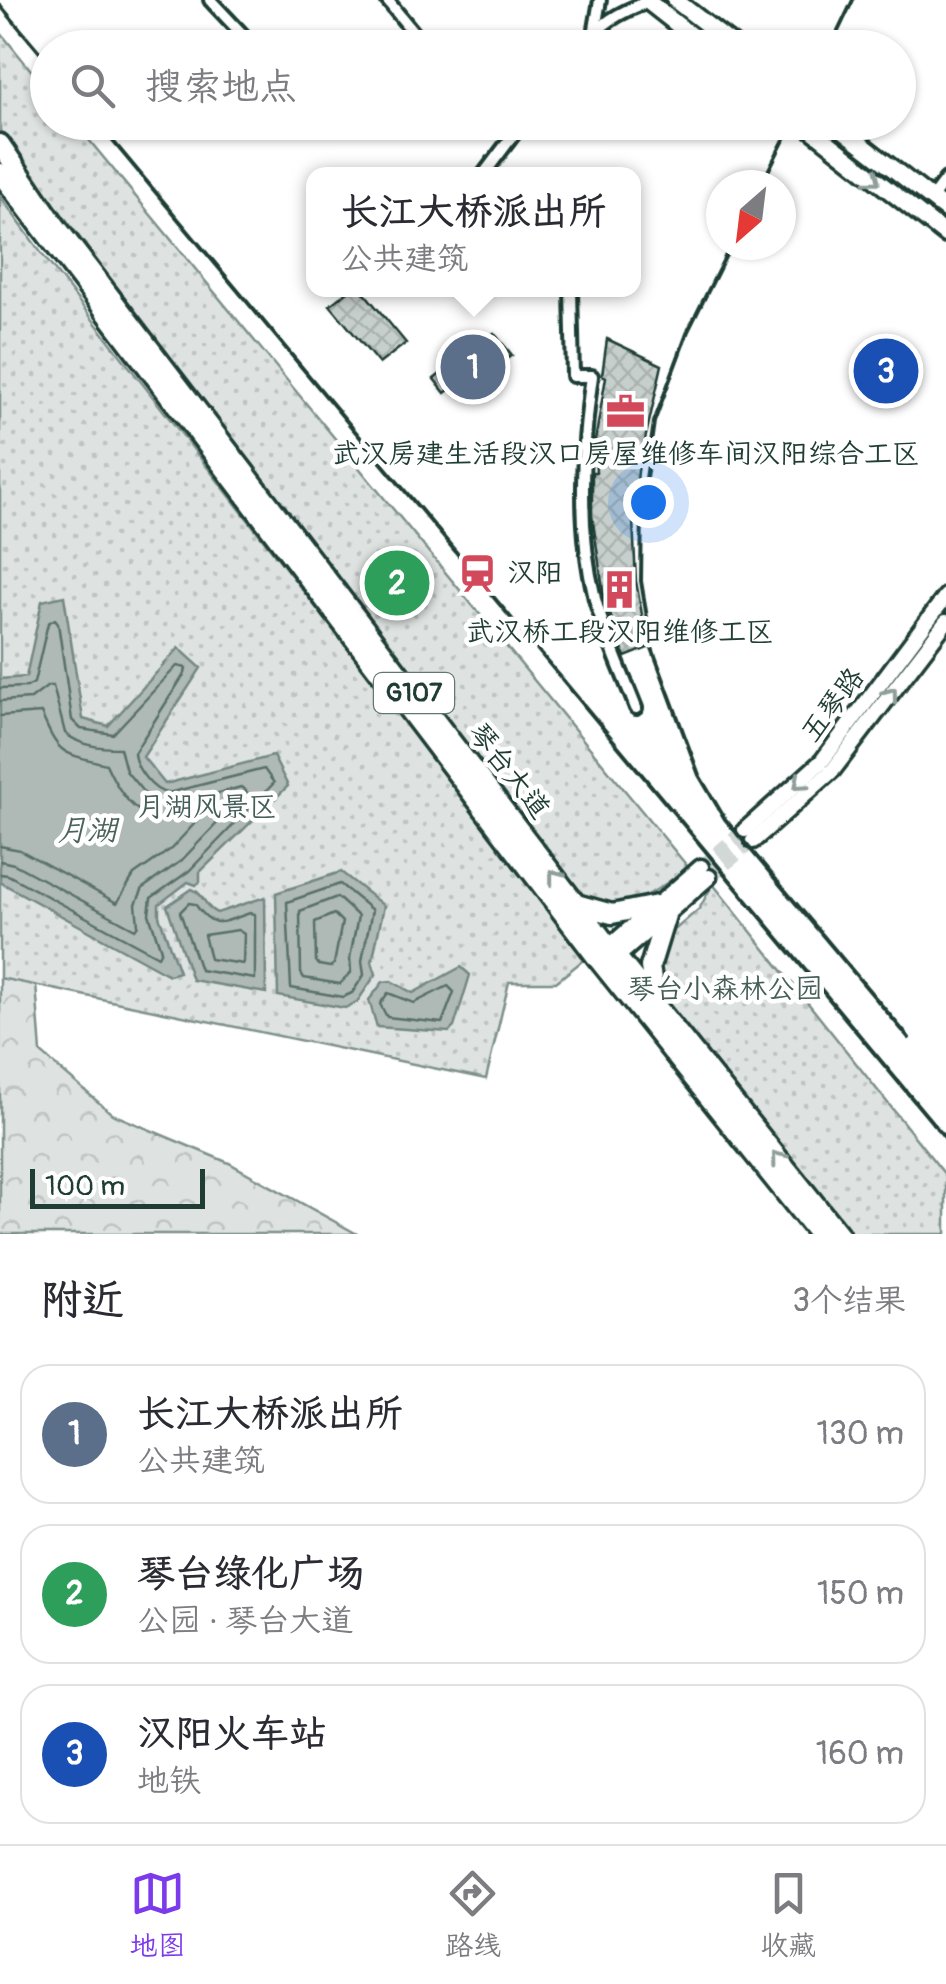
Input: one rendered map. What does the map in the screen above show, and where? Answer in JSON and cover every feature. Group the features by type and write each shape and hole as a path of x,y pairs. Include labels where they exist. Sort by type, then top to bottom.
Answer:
{"highway":[{"name":"琴台大道","path":"0,144 56,226 576,904 607,957 664,1016 839,1234"},
{"name":"琴台大道","path":"0,173 818,1234"},
{"path":"576,904 612,914 662,910 649,974 664,1016"}],"main road":[{"path":"676,0 714,30"},
{"path":"647,1 684,30"},
{"path":"825,140 946,236"},
{"path":"856,140 946,210"},
{"name":"五琴路","path":"946,596 822,761 748,836 833,770 946,622"},
{"path":"607,957 705,872"}],"street":[{"path":"210,0 238,30"},
{"path":"387,0 411,30"},
{"path":"595,30 600,0"},
{"path":"595,30 612,17 647,1"},
{"path":"490,167 510,140"},
{"path":"931,199 946,179"},
{"path":"571,297 573,376 592,376 584,431 583,521 589,561 595,598 636,708"}],"green space":[{"path":"0,32 30,69 30,140 89,140 688,867 648,895 618,905 603,905 575,890 0,131"},
{"name":"月湖风景区","path":"0,196 587,957 556,982 509,982 486,1079 0,978"},
{"name":"琴台小森林公园","path":"713,884 946,1176 946,1234 851,1234 663,1002 655,973 664,939 699,909"},
{"path":"0,978 36,984 41,1053 112,1114 229,1163 357,1234 0,1234"}],"water":[{"name":"月湖","path":"64,596 83,719 108,726 179,648 201,668 143,757 165,784 273,756 288,786 200,872 200,882 188,882 159,904 159,916 179,972 169,975 0,882 0,679 26,677 42,601"},
{"path":"341,872 384,906 372,962 376,974 357,1002 345,1008 278,996 276,893"},
{"path":"192,889 217,913 265,897 266,993 192,980 167,906"},
{"path":"461,967 470,975 449,1032 377,1027 369,1000 383,982 391,981 413,993"}],"building":[{"path":"340,297 368,297 406,343 379,364 330,305"},
{"path":"494,333 512,355 470,387 463,379 445,393 434,379"},
{"name":"武汉房建生活段汉口房屋维修车间汉阳综合工区","path":"607,339 662,365 638,471 633,520 636,581 648,648 625,657 604,597 592,515 594,447 606,377 602,375"}],"tunnel":[{"path":"701,867 745,830"},
{"path":"709,877 753,841"}],"railway":[{"path":"839,30 853,0"},
{"path":"0,5 30,41"},
{"path":"112,140 946,1139"},
{"path":"769,170 784,140"},
{"path":"724,260 688,331 654,422 642,507 641,581 652,648 699,775 725,819 909,1038"}],"place":[{"name":"长江大桥派出所","path":"473,367"},
{"name":"汉阳火车站","path":"886,371"},
{"name":"武汉房建生活段汉口房屋维修车间汉阳综合工区","path":"626,412"},
{"name":"汉阳","path":"477,573"},
{"name":"琴台绿化广场","path":"397,583"},
{"name":"武汉桥工段汉阳维修工区","path":"620,590"}]}
